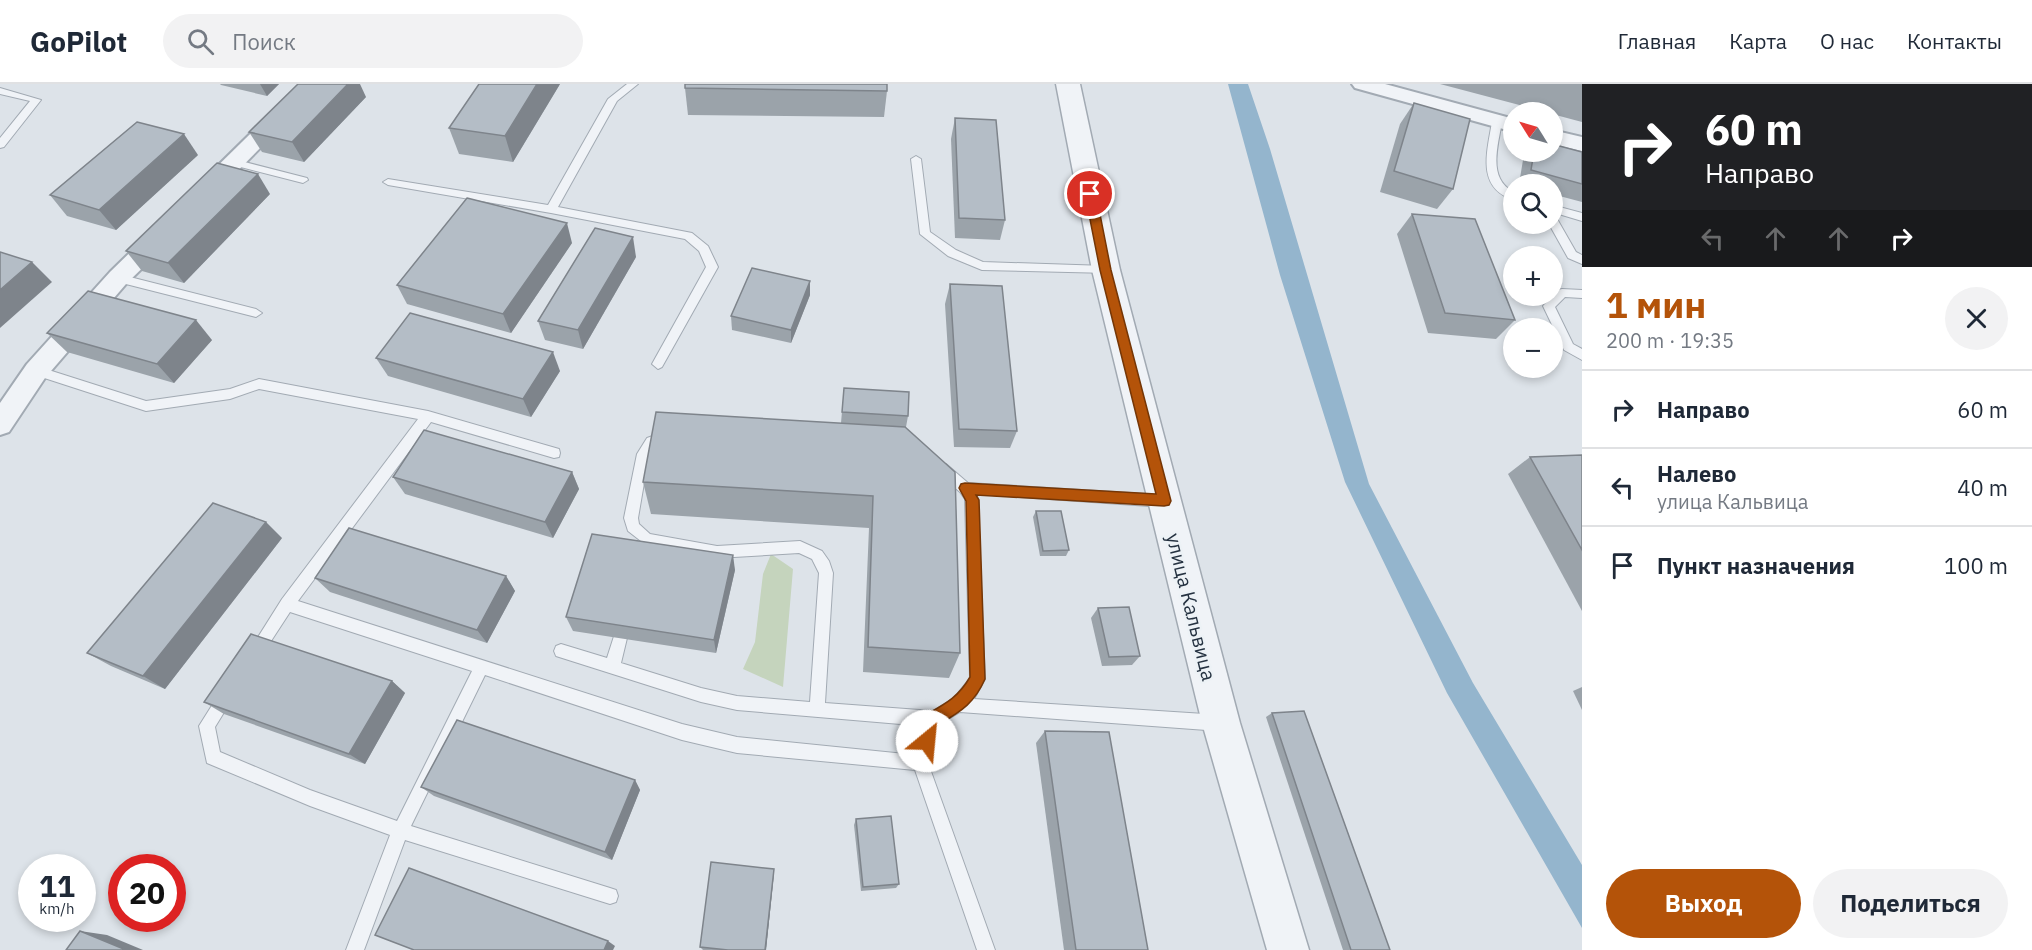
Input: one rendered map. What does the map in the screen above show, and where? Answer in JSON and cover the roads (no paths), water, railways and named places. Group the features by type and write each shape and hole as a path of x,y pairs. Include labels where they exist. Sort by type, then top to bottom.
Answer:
{"street":[{"path":"0,424 36,371 118,278 313,84"},
{"name":"улица Кальвица","path":"1068,84 1106,270 1164,501 1221,723 1288,950"},
{"path":"1362,84 1503,123"},
{"path":"1563,140 1582,144"}],"lane":[{"path":"551,209 613,99 633,84"},
{"path":"0,92 36,100 0,145"},
{"path":"1503,131 1490,173 1503,193"},
{"path":"916,159 925,234 952,253 982,266 1106,270"},
{"path":"233,162 303,180"},
{"path":"388,182 551,209 688,236 705,249 712,267 658,364"},
{"path":"1563,211 1582,217"},
{"path":"1560,234 1572,255 1582,260"},
{"path":"118,278 256,313"},
{"path":"1582,294 1562,293 1549,306 1568,347 1582,355"},
{"path":"36,371 146,406 230,394 259,384 428,416 554,453"},
{"path":"428,416 287,604 207,726 213,758 330,807 400,832 610,896"},
{"path":"678,436 654,439 647,445 631,518 633,527 646,539 665,544 732,552 772,547 800,547 817,555 826,573 818,710"},
{"path":"561,651 719,699 753,705 934,718 959,705 978,679 972,500 965,488 926,456"},
{"path":"965,488 1164,501"},
{"path":"287,604 481,668 710,739 737,745 920,763"},
{"path":"612,667 620,638"},
{"path":"355,950 400,832 481,668"},
{"path":"959,705 1221,723"},
{"path":"934,718 920,763 986,950"}],"water":[{"path":"1228,84 1248,84 1270,149 1369,484 1473,683 1582,865 1582,928 1447,693 1345,482 1280,275"}]}
